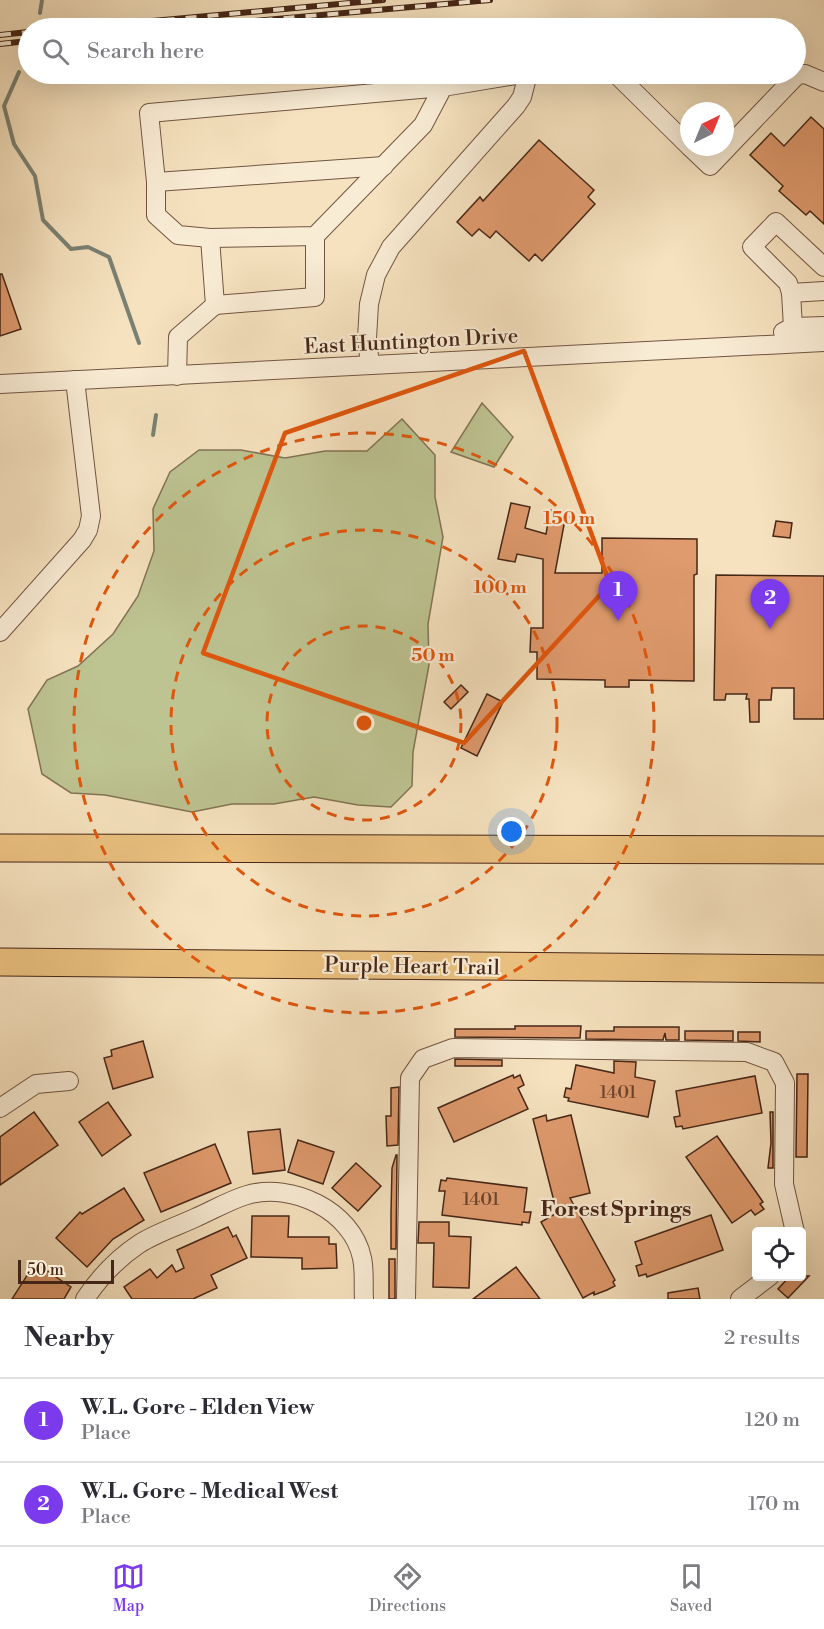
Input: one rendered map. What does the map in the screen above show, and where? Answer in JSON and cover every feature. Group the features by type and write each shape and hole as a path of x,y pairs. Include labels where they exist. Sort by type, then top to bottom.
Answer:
{"highway":[{"path":"0,848 824,850"},
{"name":"Purple Heart Trail","path":"0,962 824,969"}],"street":[{"path":"806,74 824,82"},
{"path":"443,87 423,125 315,236 210,238 178,235 156,215 156,182 149,113 461,84"},
{"path":"370,365 369,304 376,275 391,247 516,106 522,97 525,84"},
{"path":"626,84 680,136"},
{"path":"734,141 788,84"},
{"path":"700,156 710,166 720,156"},
{"path":"156,182 384,166"},
{"path":"793,327 791,293 788,283 752,247 776,222 824,267"},
{"path":"177,376 178,337 215,305 315,297 315,236"},
{"path":"210,238 215,305"},
{"path":"791,293 824,291"},
{"path":"752,347 793,327 824,326"},
{"name":"East Huntington Drive","path":"0,384 824,342"},
{"path":"0,632 82,540 88,530 91,516 75,380"},
{"path":"406,1299 410,1078 423,1059 453,1048 747,1052 774,1062 785,1083 784,1184 794,1227"},
{"path":"0,1108 36,1084 69,1081"},
{"path":"85,1299 117,1261 140,1243 247,1195 275,1190 301,1196 321,1205 345,1227 356,1241 362,1258 364,1299"},
{"path":"750,1296 765,1281"}],"highlighted area":[{"path":"524,351 610,584 464,743 203,653 285,433"}],"green space":[{"path":"482,403 513,437 494,467 451,452"},
{"path":"402,419 435,455 435,497 443,537 428,624 429,665 413,752 412,786 391,807 358,805 314,797 274,804 232,804 192,812 105,795 71,793 42,774 28,709 47,680 78,666 113,634 138,596 154,551 153,509 170,472 199,450 241,450 285,458 325,451 367,451"}],"building":[{"path":"811,117 824,129 824,224 810,211 806,215 779,191 783,186 750,155 771,133 784,146"},
{"path":"539,140 594,190 588,197 595,204 542,261 535,254 529,261 496,231 490,238 479,229 472,236 457,222 480,197 483,201"},
{"path":"0,274 2,274 21,329 0,336"},
{"path":"511,503 530,507 525,528 546,534 550,510 566,514 555,573 602,573 602,538 697,539 697,574 694,575 694,681 629,680 629,687 605,687 605,680 537,679 537,652 530,652 531,628 543,628 543,559 517,554 515,562 498,559"},
{"path":"776,521 792,523 790,538 773,536"},
{"path":"716,575 824,576 824,719 794,719 794,688 772,688 771,700 759,700 759,722 750,722 747,694 726,694 725,700 714,700"},
{"path":"461,685 468,692 451,709 444,702"},
{"path":"487,694 503,702 477,756 461,748"},
{"path":"515,1026 581,1026 580,1038 455,1037 455,1029 515,1029"},
{"path":"614,1027 679,1027 679,1040 666,1040 665,1033 663,1040 586,1039 586,1031 614,1031"},
{"path":"685,1031 733,1031 733,1041 685,1040"},
{"path":"738,1032 760,1032 760,1042 738,1041"},
{"path":"143,1041 153,1077 113,1089 104,1058 112,1056 111,1050"},
{"path":"455,1059 502,1060 502,1066 455,1066"},
{"path":"614,1061 636,1062 635,1077 655,1081 648,1117 568,1101 569,1098 564,1097 566,1088 571,1089 576,1065 614,1073"},
{"path":"797,1074 808,1074 807,1157 796,1157"},
{"path":"513,1075 514,1078 520,1075 524,1085 518,1088 528,1109 454,1142 438,1108"},
{"path":"755,1076 762,1113 683,1129 682,1126 676,1127 674,1117 680,1116 676,1091"},
{"path":"399,1087 398,1145 387,1146 386,1116 391,1116 391,1088"},
{"path":"108,1102 131,1135 102,1156 79,1122"},
{"path":"34,1112 58,1145 0,1185 0,1137"},
{"path":"770,1112 773,1112 773,1168 768,1168 771,1143"},
{"path":"546,1115 547,1121 571,1115 590,1193 570,1198 615,1280 613,1282 615,1286 583,1298 541,1222 557,1213 533,1119"},
{"path":"280,1129 285,1170 253,1174 248,1132"},
{"path":"717,1136 763,1202 760,1204 764,1209 755,1215 751,1210 732,1223 686,1157"},
{"path":"298,1140 334,1152 323,1184 288,1172"},
{"path":"215,1144 231,1183 161,1212 144,1173"},
{"path":"396,1155 396,1249 391,1249 392,1168"},
{"path":"356,1163 381,1186 358,1211 332,1188"},
{"path":"447,1178 527,1188 524,1212 531,1212 529,1223 522,1222 522,1225 442,1215 445,1191 439,1191 441,1180 446,1181"},
{"path":"124,1188 144,1220 113,1239 87,1267 56,1238 80,1212 82,1214"},
{"path":"711,1215 723,1250 647,1277 646,1274 639,1276 636,1266 642,1264 635,1242"},
{"path":"252,1216 289,1216 288,1237 329,1237 329,1244 336,1244 337,1268 302,1269 302,1258 251,1257"},
{"path":"419,1222 449,1222 449,1236 471,1237 469,1288 433,1287 434,1243 418,1243"},
{"path":"228,1227 233,1237 236,1235 247,1258 211,1275 217,1288 193,1299 132,1299 124,1287 150,1269 157,1278 172,1265 176,1272 184,1268 177,1250"},
{"path":"389,1259 395,1259 395,1299 389,1299"},
{"path":"35,1263 71,1287 64,1299 12,1299"},
{"path":"516,1267 540,1299 473,1299"},
{"path":"785,1281 804,1281 788,1298 778,1289"},
{"path":"698,1288 700,1299 668,1299 668,1293"}],"waterway":[{"path":"40,13 42,0"},
{"path":"18,74 4,106 14,144 35,176 43,220 71,249 88,247 109,257 139,343"},
{"path":"153,435 156,415"}],"railway":[{"path":"186,18 383,0"},
{"path":"287,18 490,0"},
{"path":"0,35 18,33"},
{"path":"0,44 18,42"}],"place":[{"name":"W.L. Gore - Elden View","path":"618,621"},
{"name":"W.L. Gore - Medical West","path":"770,629"}],"district":[{"name":"Forest Springs","path":"616,1208"}]}
